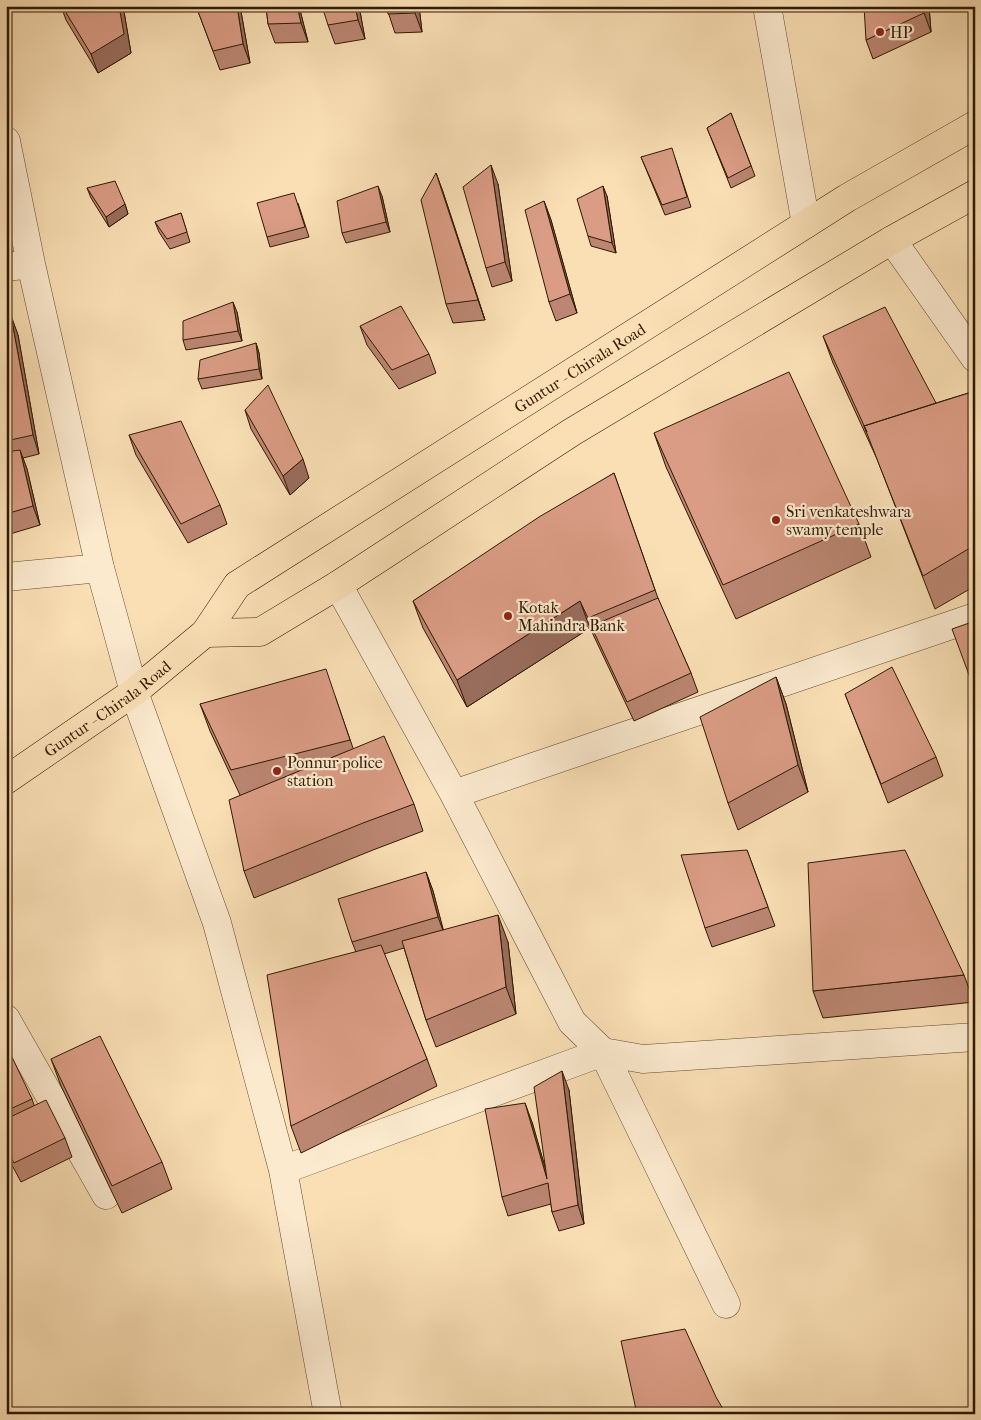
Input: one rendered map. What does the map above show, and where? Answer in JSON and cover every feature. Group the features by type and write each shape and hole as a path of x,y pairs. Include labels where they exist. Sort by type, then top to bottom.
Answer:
{"main road":[{"name":"Guntur - Chirala Road","path":"6,780 134,692 205,632 237,585 847,198 975,125"},
{"path":"205,632 260,632 338,585 572,432 892,240 975,194"}],"street":[{"path":"766,6 806,224"},
{"path":"6,141 18,266 134,692 217,923 283,1170 328,1414"},
{"path":"892,240 975,358"},
{"path":"6,577 100,568"},
{"path":"338,585 454,794 572,1022 603,1052 726,1304"},
{"path":"454,794 975,617"},
{"path":"6,1019 106,1195"},
{"path":"283,1170 603,1052 643,1059 975,1037"}],"building":[{"path":"62,6 119,6 124,34 91,54"},
{"path":"196,6 237,6 243,44 213,51"},
{"path":"266,6 297,6 301,23 268,24"},
{"path":"322,6 355,6 358,20 328,25"},
{"path":"386,6 414,6 415,13 388,14"},
{"path":"864,6 923,6 924,13 866,40"},
{"path":"731,113 751,166 728,178 707,128"},
{"path":"672,148 687,197 662,205 641,157"},
{"path":"491,165 505,262 486,268 463,187"},
{"path":"436,173 478,300 446,304 421,200"},
{"path":"115,181 125,204 106,217 87,188"},
{"path":"378,186 386,222 342,233 337,201"},
{"path":"603,186 612,243 588,236 577,199"},
{"path":"294,193 305,227 267,237 257,203"},
{"path":"544,201 570,294 549,302 525,210"},
{"path":"181,213 187,232 167,239 155,222"},
{"path":"233,302 238,331 183,340 183,321"},
{"path":"401,306 429,354 392,370 360,326"},
{"path":"885,307 936,403 864,426 823,336"},
{"path":"6,316 11,316 33,435 6,441"},
{"path":"256,343 259,369 198,379 200,360"},
{"path":"789,372 859,524 723,585 654,433"},
{"path":"268,385 303,459 283,476 245,410"},
{"path":"975,391 975,545 923,576 864,426"},
{"path":"181,421 220,505 181,524 129,435"},
{"path":"20,450 33,506 6,514 6,452"},
{"path":"614,473 655,590 588,618 580,601 457,680 413,601 539,517"},
{"path":"658,598 691,673 627,702 591,626"},
{"path":"975,621 975,691 952,629"},
{"path":"892,667 936,757 881,784 845,694"},
{"path":"326,669 350,740 231,770 200,704"},
{"path":"776,677 798,765 728,803 700,717"},
{"path":"384,736 414,804 244,871 229,800"},
{"path":"747,850 768,907 705,928 681,855"},
{"path":"905,850 964,975 813,991 808,863"},
{"path":"426,872 438,917 352,942 338,899"},
{"path":"498,915 506,987 426,1020 402,941"},
{"path":"381,945 427,1059 291,1126 267,975"},
{"path":"100,1036 162,1162 112,1186 51,1059"},
{"path":"12,1057 32,1099 6,1111 6,1059"},
{"path":"562,1071 578,1205 552,1212 548,1183 502,1197 485,1109 525,1103 547,1179 534,1087"},
{"path":"46,1100 65,1138 14,1163 6,1149 6,1119"},
{"path":"685,1329 716,1397 726,1414 637,1414 621,1341"}],"place":[{"name":"HP","path":"880,32"},
{"name":"Sri venkateshwara swamy temple","path":"776,520"},
{"name":"Kotak Mahindra Bank","path":"508,616"},
{"name":"Ponnur police station","path":"277,771"}]}
